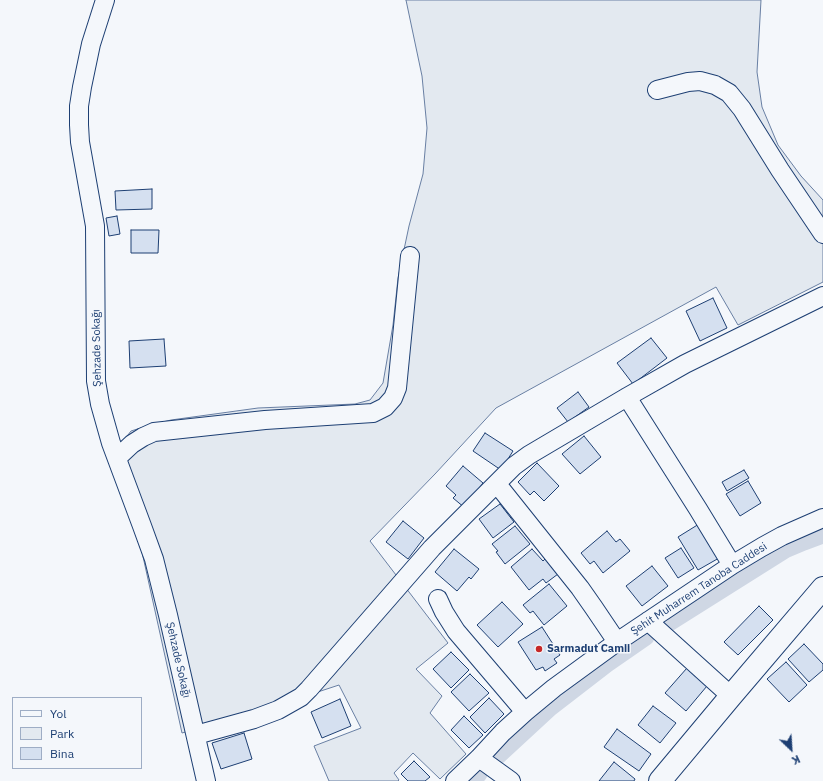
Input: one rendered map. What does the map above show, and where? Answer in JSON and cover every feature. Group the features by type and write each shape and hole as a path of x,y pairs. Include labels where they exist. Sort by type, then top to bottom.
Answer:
{"main road":[{"path":"668,778 731,696 823,588"}],"street":[{"name":"Şehzade Sokağı","path":"105,0 91,44 82,87 78,126 95,226 96,381 106,428 154,559 206,781"},
{"path":"657,90 688,82 700,81 715,85 729,94 742,109 780,170 823,234"},
{"path":"117,458 132,444 154,432 265,420 373,413 385,407 393,398 397,388 410,256"},
{"path":"196,735 278,710 301,697 432,548 514,466 529,455 627,396 685,364 823,296"},
{"path":"627,396 732,565"},
{"path":"497,484 580,588 617,642"},
{"name":"Şehit Muharrem Tanoba Caddesi","path":"455,781 503,732 525,712 554,688 617,642 732,565 782,536 823,518"},
{"path":"438,599 456,631 525,712"},
{"path":"648,621 731,696"},
{"path":"479,758 511,781"}],"green space":[{"path":"406,0 761,0 757,72 762,107 778,145 801,176 823,200 823,282 738,325 716,287 496,408 370,541 448,643 416,669 442,696 430,713 466,754 440,779 413,753 394,773 399,780 398,781 329,781 314,746 361,728 339,685 269,708 182,733 120,445 131,431 171,420 258,408 355,404 370,400 383,383 393,325 398,278 409,226 423,174 427,128 422,76"}],"building":[{"path":"152,189 152,209 116,210 115,191"},
{"path":"117,216 120,234 109,236 106,218"},
{"path":"131,230 159,230 158,253 131,253"},
{"path":"713,298 727,328 700,341 686,311"},
{"path":"651,338 667,358 633,384 617,363"},
{"path":"164,339 166,366 130,368 129,341"},
{"path":"578,392 589,407 568,422 557,408"},
{"path":"485,433 513,451 501,470 473,451"},
{"path":"584,436 601,457 580,474 562,454"},
{"path":"537,463 559,486 544,501 534,491 530,495 518,482"},
{"path":"463,466 483,483 465,508 453,498 456,495 446,486"},
{"path":"744,470 749,478 727,491 722,482"},
{"path":"748,481 761,503 740,516 726,494"},
{"path":"500,504 514,522 493,538 479,519"},
{"path":"403,521 424,538 408,559 386,542"},
{"path":"699,524 719,558 698,570 678,537"},
{"path":"515,526 530,544 505,564 496,552 498,551 492,544"},
{"path":"607,531 616,542 620,539 630,551 603,573 594,561 590,564 581,553"},
{"path":"681,548 694,568 678,578 665,558"},
{"path":"454,549 479,569 471,579 469,577 457,591 435,572"},
{"path":"532,549 543,561 546,558 558,574 546,583 543,579 529,590 511,567"},
{"path":"652,566 668,586 642,606 626,586"},
{"path":"549,584 567,606 544,625 533,611 530,613 523,605"},
{"path":"502,602 523,624 498,647 477,625"},
{"path":"759,606 773,620 738,655 724,642"},
{"name":"Sarmadut Camii","path":"542,627 560,655 554,659 557,663 545,671 543,667 536,670 518,642"},
{"path":"804,644 823,664 823,670 809,682 788,659"},
{"path":"451,652 469,670 451,688 433,669"},
{"path":"786,662 807,685 789,702 767,679"},
{"path":"687,668 707,686 686,711 665,693"},
{"path":"470,674 489,693 469,711 451,692"},
{"path":"489,698 504,714 485,733 470,717"},
{"path":"340,699 351,726 322,738 311,712"},
{"path":"653,706 676,723 660,743 638,725"},
{"path":"464,716 483,735 469,748 451,730"},
{"path":"617,729 651,754 639,771 604,747"},
{"path":"244,733 252,759 221,769 212,743"},
{"path":"414,761 430,777 425,781 408,781 401,774"},
{"path":"614,762 635,779 634,781 599,781"}],"waterway":[{"path":"669,623 785,550 823,535"},
{"path":"498,756 550,708 607,664 646,637"},
{"path":"472,781 479,774"}],"place":[{"name":"Sarmadut Camii","path":"539,649"}]}
